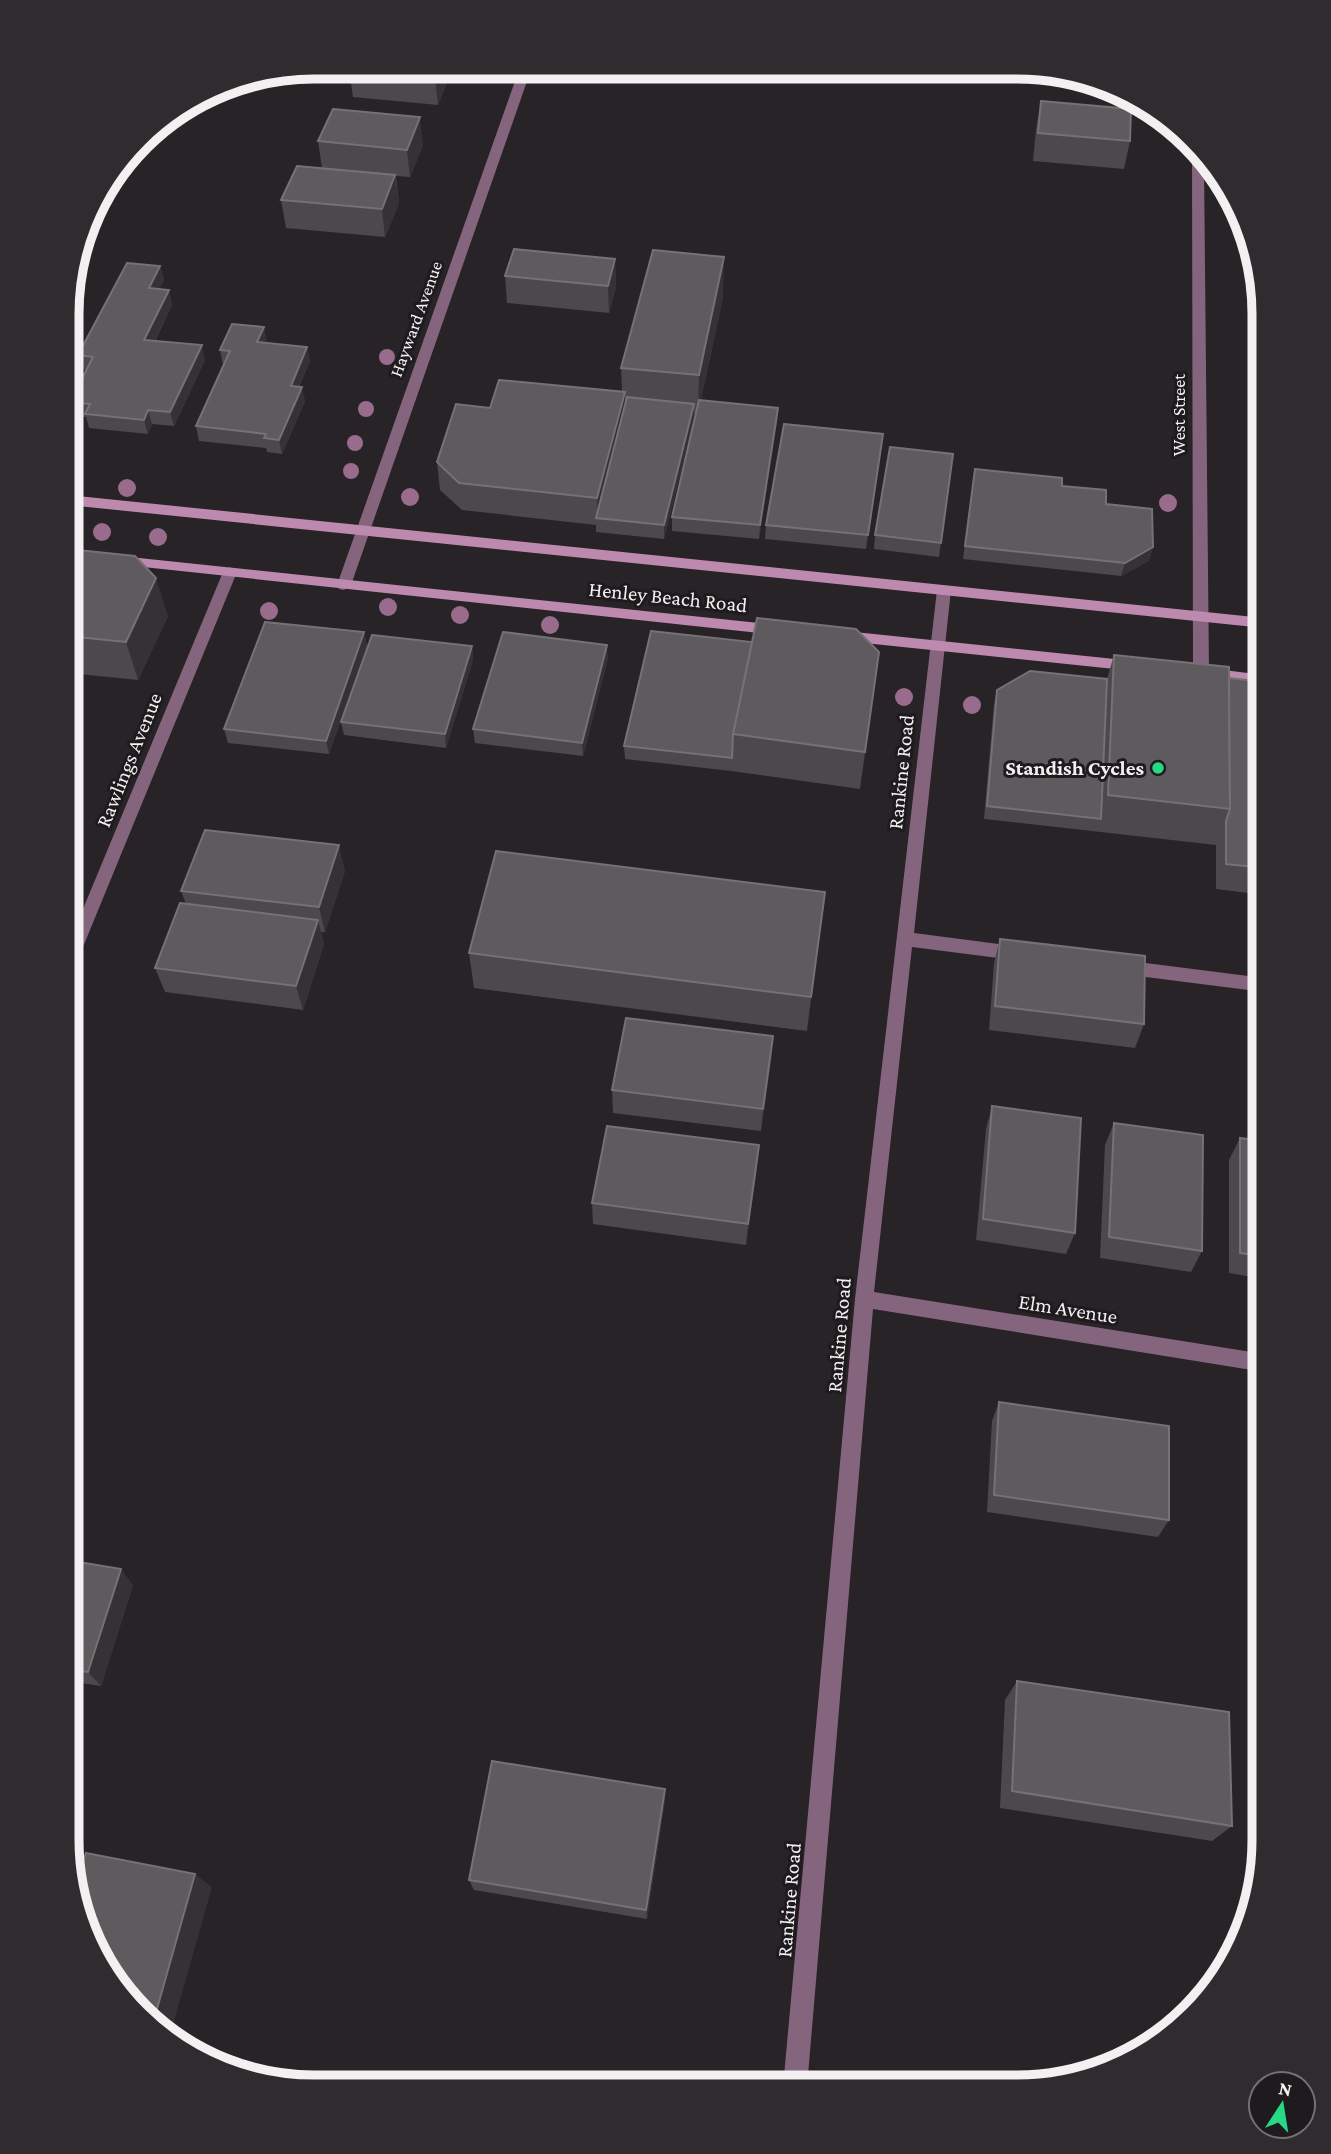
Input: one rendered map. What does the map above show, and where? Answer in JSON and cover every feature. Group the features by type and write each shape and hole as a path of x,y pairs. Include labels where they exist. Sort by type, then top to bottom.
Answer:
{"main road":[{"name":"Henley Beach Road","path":"79,501 1252,622"},
{"name":"Henley Beach Road","path":"108,560 800,632"},
{"path":"827,635 1146,667"},
{"path":"1194,672 1252,679"}],"street":[{"name":"Hayward Avenue","path":"344,585 522,79"},
{"name":"West Street","path":"1194,672 1199,616 1198,164"},
{"name":"Rawlings Avenue","path":"79,937 230,572"},
{"name":"Rankine Road","path":"796,2075 864,1299 944,590"},
{"path":"905,939 1042,956"},
{"path":"1111,965 1252,983"},
{"name":"Elm Avenue","path":"864,1299 1252,1361"}],"building":[{"path":"1041,101 1131,109 1130,141 1038,133"},
{"path":"333,109 420,117 407,150 318,141"},
{"path":"297,166 395,175 382,209 281,200"},
{"path":"514,249 615,259 608,286 505,276"},
{"path":"653,250 724,257 699,375 621,368"},
{"path":"127,263 160,266 149,288 169,290 144,340 202,345 170,412 148,410 144,420 85,414 90,404 79,403 79,384 93,357 79,353"},
{"path":"232,324 264,327 257,342 307,347 291,386 302,387 279,440 264,438 266,434 196,426 230,351 220,350"},
{"path":"499,380 625,392 597,498 459,483 437,462 456,404 490,408"},
{"path":"627,397 694,404 664,525 596,518"},
{"path":"699,400 778,408 760,525 672,517"},
{"path":"784,424 883,434 868,535 766,525"},
{"path":"890,447 953,454 941,543 875,535"},
{"path":"975,469 1062,478 1062,486 1106,490 1106,504 1152,509 1153,547 1125,563 965,546"},
{"path":"79,550 135,556 156,578 126,642 79,637"},
{"path":"757,618 856,629 879,652 865,752 733,734"},
{"path":"265,622 364,632 326,741 224,729"},
{"path":"651,631 752,642 733,734 732,758 624,746"},
{"path":"503,632 607,645 582,743 473,729"},
{"path":"372,635 472,646 445,734 341,722"},
{"name":"Standish Cycles","path":"1114,655 1229,667 1230,809 1108,795"},
{"path":"1030,671 1107,679 1101,819 987,806 997,690"},
{"path":"1229,678 1252,681 1252,867 1226,864 1226,821 1230,809"},
{"path":"205,830 339,845 319,907 181,891"},
{"path":"496,851 825,892 811,997 469,953"},
{"path":"180,903 318,920 296,986 155,968"},
{"path":"1000,939 1145,956 1144,1024 995,1006"},
{"path":"626,1018 773,1036 763,1109 612,1090"},
{"path":"992,1106 1081,1118 1075,1233 983,1219"},
{"path":"1114,1123 1203,1135 1202,1251 1109,1237"},
{"path":"607,1126 759,1145 748,1224 592,1203"},
{"path":"1240,1138 1252,1140 1252,1254 1240,1253"},
{"path":"999,1402 1169,1426 1169,1520 994,1495"},
{"path":"79,1562 121,1569 88,1672 79,1671"},
{"path":"1017,1681 1229,1712 1232,1826 1012,1791"},
{"path":"492,1761 665,1789 646,1910 469,1880"},
{"path":"86,1853 195,1874 156,2014 127,1983 110,1958 91,1916 81,1868"}],"place":[{"name":"Standish Cycles","path":"1158,768"}]}
